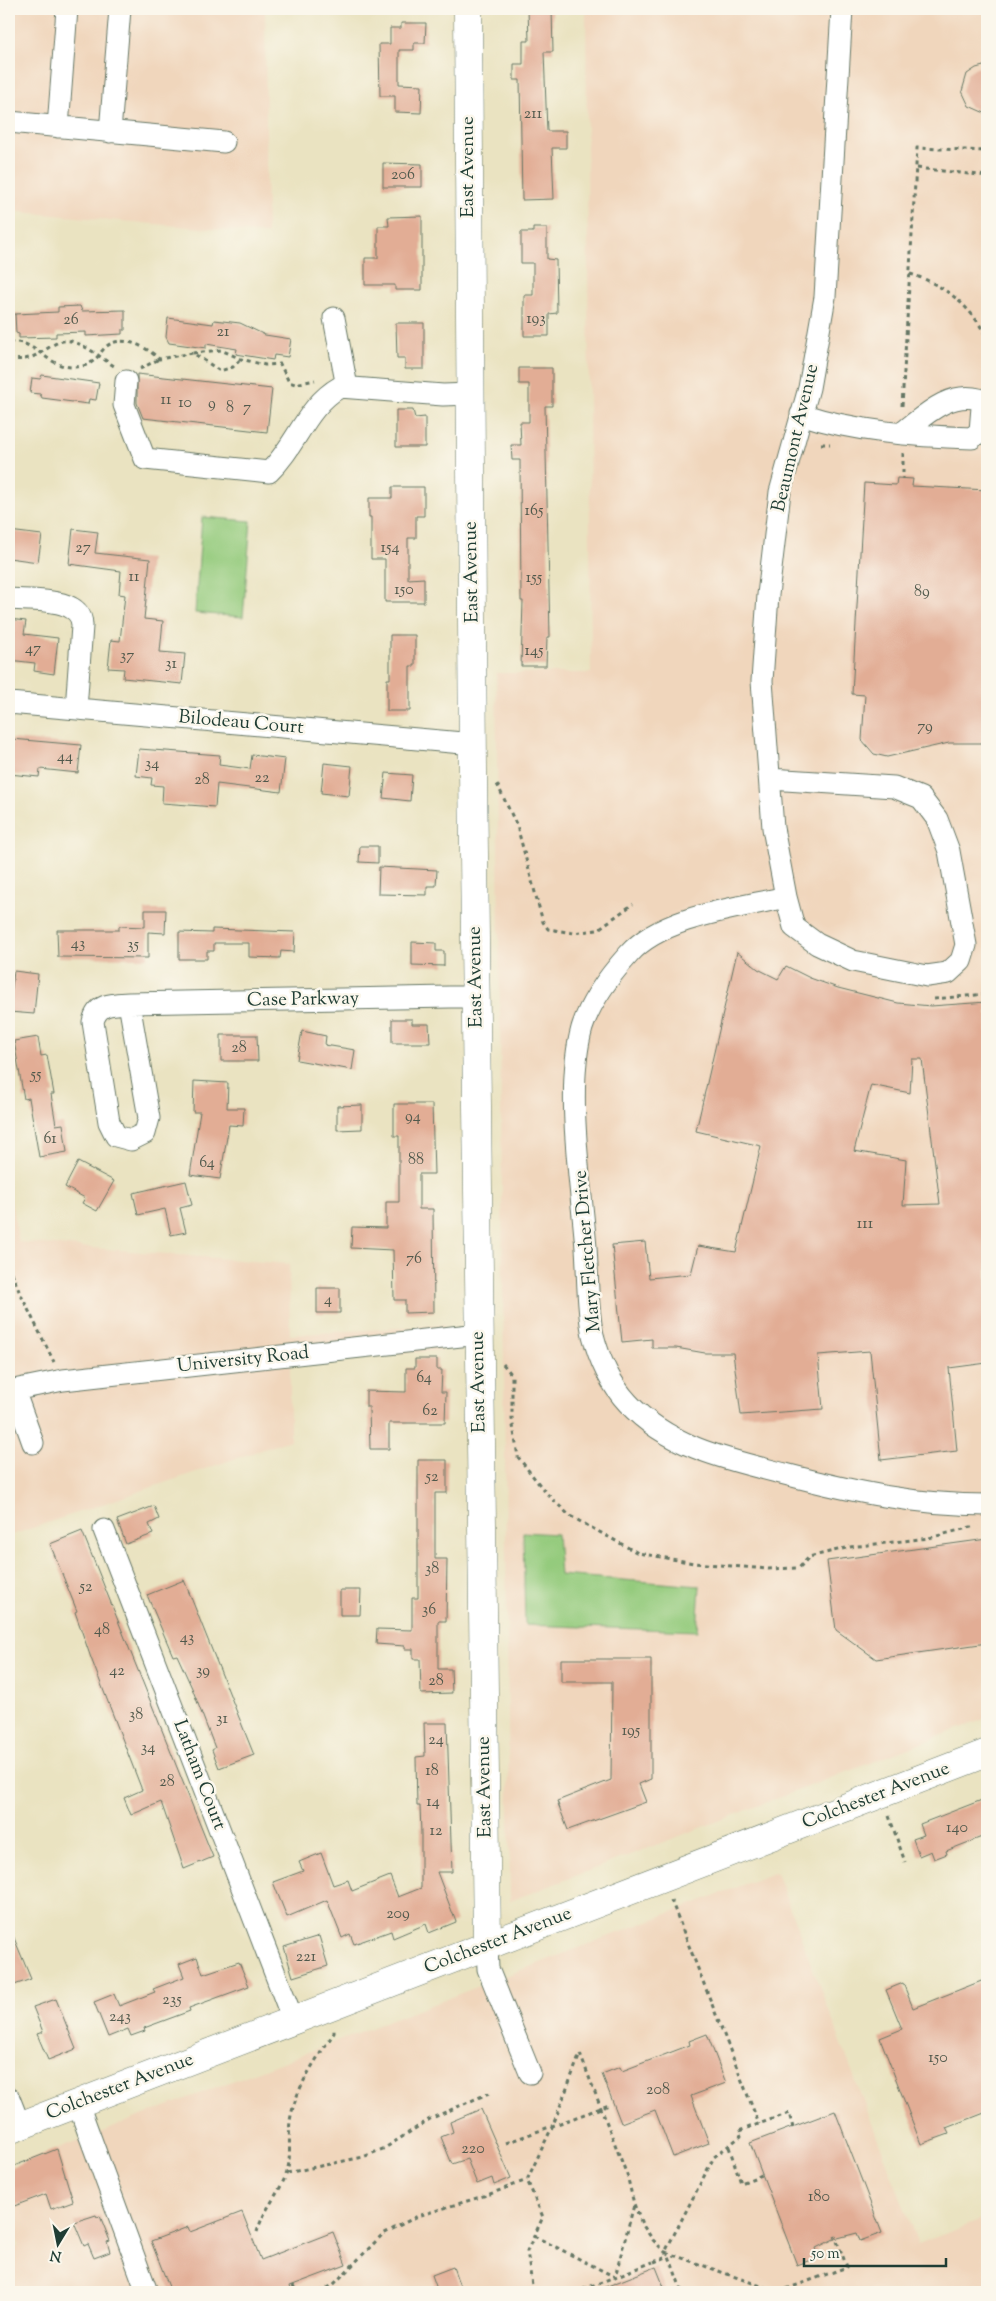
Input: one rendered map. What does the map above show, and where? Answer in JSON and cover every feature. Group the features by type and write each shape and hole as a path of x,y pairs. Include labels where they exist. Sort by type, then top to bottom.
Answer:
{"main road":[{"name":"East Avenue","path":"468,9 470,394 486,1945"},
{"name":"Colchester Avenue","path":"14,2128 987,1753"}],"street":[{"path":"58,127 68,9"},
{"path":"110,132 120,9"},
{"name":"Beaumont Avenue","path":"770,779 894,787 921,798 937,819 949,851 966,945 961,961 948,973 927,976 853,960 817,944 794,927 786,897 774,828 770,779 762,681 768,595 780,492 809,388 825,297 842,9"},
{"path":"9,122 224,142"},
{"path":"334,318 346,382"},
{"path":"125,373 124,405 145,459 269,472 279,463 320,403 329,393 346,382 443,395 470,394"},
{"path":"801,414 833,424 902,432"},
{"path":"9,599 69,605 79,613 82,626 76,709"},
{"name":"Bilodeau Court","path":"9,703 474,744"},
{"name":"Mary Fletcher Drive","path":"786,897 670,926 638,945 629,954 599,995 583,1026 578,1054 575,1103 593,1334 608,1375 628,1403 658,1430 702,1451 862,1494 946,1505 987,1505"},
{"name":"Case Parkway","path":"129,1003 149,1122 144,1133 131,1140 120,1138 110,1126 93,1022 98,1010 105,1005 129,1003 477,996"},
{"name":"University Road","path":"11,1390 63,1380 479,1344"},
{"path":"11,1390 33,1443"},
{"name":"Latham Court","path":"104,1530 293,2020"},
{"path":"486,1945 488,1969 530,2073"},
{"path":"9,2098 14,2128"},
{"path":"78,2104 147,2292"}],"path":[{"path":"903,479 902,432 917,148 987,152"},
{"path":"917,168 987,176"},
{"path":"910,274 936,285 957,298 972,313 987,338"},
{"path":"9,359 21,360 40,353 62,341 72,341 100,356 125,373 159,359 222,350 241,359 265,365 280,364 289,382 295,384 346,382"},
{"path":"9,342 28,344 55,364 68,367 90,364 100,356 102,350 113,344 127,341 151,351 159,359"},
{"path":"193,353 220,371 233,367 241,359"},
{"path":"496,780 517,826 543,922 548,929 574,933 597,930 633,904"},
{"path":"934,999 987,994"},
{"path":"9,1265 19,1291 63,1380"},
{"path":"479,1344 512,1375 512,1419 518,1458 546,1492 570,1516 638,1553 694,1563 799,1568 809,1557 850,1547 928,1538 979,1525"},
{"path":"889,1816 905,1862"},
{"path":"671,1900 759,2124"},
{"path":"257,2232 260,2222 287,2173 290,2121 294,2105 301,2087 334,2033 334,2028"},
{"path":"320,2292 333,2285 383,2234 418,2216 490,2194 527,2180 553,2126 580,2054 628,2175 634,2204 642,2224 653,2240 669,2256 682,2292"},
{"path":"287,2173 363,2157 385,2148 430,2119 489,2093"},
{"path":"506,2144 609,2104"},
{"path":"666,2252 714,2157 741,2136 740,2131 789,2113 793,2128"},
{"path":"729,2147 741,2183 762,2176"},
{"path":"527,2180 542,2217 527,2251 533,2292"},
{"path":"615,2277 634,2204"},
{"path":"534,2236 615,2277"},
{"path":"666,2252 778,2292 847,2267 835,2236"},
{"path":"576,2292 669,2256"},
{"path":"293,2285 296,2292"}],"shaded area":[{"path":"9,9 265,9 267,234 9,211"},
{"path":"586,9 987,9 987,1718 510,1901 496,673 591,673"},
{"path":"9,1191 19,1242 289,1264 290,1335 444,1325 444,1350 290,1361 290,1440 9,1536"},
{"path":"776,1872 918,2244 987,2218 987,2292 9,2292 9,2250 19,2246 9,2220 9,2167"}],"green space":[{"path":"202,517 251,521 243,617 195,613"},
{"path":"523,1532 557,1534 560,1575 700,1586 697,1631 525,1625"}],"building":[{"path":"528,9 552,9 553,52 544,52 547,131 566,131 566,148 552,148 554,199 522,200 520,80 514,80 514,64 523,64 523,41 529,41"},
{"path":"401,23 426,23 425,43 414,43 414,50 399,50 399,84 422,85 421,113 395,112 395,96 380,96 379,44 390,44 390,28 401,28"},
{"path":"987,65 987,114 969,106 962,91 967,74 976,68"},
{"path":"383,163 422,164 422,187 383,187"},
{"path":"422,216 422,290 395,290 395,285 365,285 365,258 378,258 378,226 389,226 388,217"},
{"path":"533,228 547,228 547,259 556,260 557,313 549,314 549,336 524,336 524,295 533,295 533,263 521,263 521,232 533,232"},
{"path":"80,306 82,311 125,310 125,330 122,330 122,334 86,336 86,332 56,333 56,337 19,338 19,334 16,333 15,314 58,312 58,307"},
{"path":"168,318 213,324 214,320 240,323 265,335 291,339 288,357 274,355 273,360 236,354 237,349 206,344 206,348 169,343 166,337"},
{"path":"396,323 424,323 424,369 405,369 405,358 397,358"},
{"path":"519,368 552,368 552,406 545,406 550,637 547,637 546,666 521,666 523,601 521,601 520,460 512,460 511,445 521,445 520,422 529,422 529,384 519,384"},
{"path":"137,374 272,389 267,432 143,418 137,403"},
{"path":"42,375 99,383 96,400 89,399 88,404 42,398 40,394 30,393 32,378 40,379"},
{"path":"396,410 413,410 415,418 425,417 425,447 396,447"},
{"path":"897,478 913,479 912,486 987,490 987,743 949,743 887,757 874,754 862,740 865,695 852,694 864,483 896,485"},
{"path":"392,487 424,487 424,516 416,516 416,538 408,538 408,579 424,578 424,602 385,602 385,559 371,559 369,498 392,498"},
{"path":"73,529 98,532 95,553 150,559 144,619 163,621 160,652 185,654 182,684 123,678 124,669 108,668 111,640 120,641 125,595 119,594 121,571 69,564"},
{"path":"9,531 42,535 38,562 9,558"},
{"path":"9,619 26,621 24,634 58,638 54,674 34,671 35,663 9,660"},
{"path":"390,635 415,635 415,666 410,666 410,711 387,711 387,679 390,679"},
{"path":"12,739 81,745 78,773 40,769 39,777 9,774"},
{"path":"139,749 220,755 219,765 250,769 252,755 285,759 281,792 217,784 215,807 162,803 163,786 151,785 152,778 136,776"},
{"path":"324,763 352,766 349,796 321,793"},
{"path":"386,773 412,775 410,801 383,798"},
{"path":"360,846 378,846 378,863 359,862"},
{"path":"379,867 437,870 436,886 427,886 427,895 378,894"},
{"path":"145,910 166,910 165,933 148,932 148,958 58,957 57,930 119,930 119,926 145,927"},
{"path":"212,929 295,932 294,952 281,951 280,958 249,957 249,943 214,943 214,951 207,951 207,959 179,959 179,932 212,933"},
{"path":"412,942 436,943 436,951 444,951 444,966 412,965"},
{"path":"737,952 758,969 778,979 786,966 810,978 838,988 898,1003 931,1006 987,1002 987,1363 949,1368 957,1451 881,1460 870,1351 818,1355 823,1409 741,1415 733,1353 705,1353 676,1348 652,1348 652,1339 622,1342 612,1245 645,1242 649,1278 691,1274 698,1246 736,1252 761,1146 696,1131","holes":["912,1059 922,1059 940,1204 903,1205 906,1160 854,1151 871,1085 910,1093"]},
{"path":"14,971 38,974 34,1014 9,1012"},
{"path":"392,1019 412,1019 412,1024 429,1024 430,1043 392,1043"},
{"path":"302,1031 326,1036 325,1045 355,1050 352,1070 297,1060"},
{"path":"221,1035 257,1035 258,1061 221,1061"},
{"path":"38,1037 41,1056 47,1055 54,1094 51,1094 56,1125 63,1124 67,1152 39,1157 29,1098 24,1099 14,1041"},
{"path":"194,1081 228,1083 227,1108 244,1108 243,1126 229,1125 220,1179 190,1175 200,1112 193,1112"},
{"path":"394,1104 432,1104 434,1174 419,1174 419,1209 433,1209 434,1312 405,1313 405,1300 394,1300 393,1250 351,1248 352,1227 386,1228 386,1202 399,1202 399,1136 394,1136"},
{"path":"362,1105 362,1129 337,1130 337,1106"},
{"path":"78,1162 114,1181 97,1211 82,1203 85,1198 65,1187"},
{"path":"186,1181 192,1205 180,1208 186,1232 171,1235 165,1209 138,1215 133,1193"},
{"path":"317,1288 340,1288 340,1313 317,1313"},
{"path":"415,1359 437,1359 437,1370 442,1370 441,1392 446,1392 445,1423 389,1423 389,1449 370,1449 369,1407 366,1407 366,1391 406,1392 406,1368 415,1368"},
{"path":"418,1460 447,1460 447,1493 435,1493 435,1559 447,1559 446,1621 438,1621 438,1669 451,1669 452,1693 421,1694 420,1659 413,1659 413,1649 405,1649 405,1646 376,1644 377,1629 412,1630 412,1598 418,1598"},
{"path":"154,1506 159,1519 149,1524 153,1534 126,1544 117,1520"},
{"path":"82,1531 213,1857 184,1869 161,1802 131,1815 124,1798 142,1790 91,1658 75,1612 77,1611 50,1544"},
{"path":"987,1539 987,1643 876,1659 836,1630 827,1561"},
{"path":"184,1580 254,1755 219,1768 212,1750 215,1748 192,1688 177,1655 173,1656 147,1595"},
{"path":"340,1590 361,1590 360,1615 340,1615"},
{"path":"561,1659 651,1659 651,1779 639,1784 646,1802 568,1830 557,1801 611,1780 612,1682 561,1682"},
{"path":"424,1723 447,1723 452,1872 437,1872 456,1922 429,1933 426,1924 393,1938 391,1931 354,1944 350,1934 342,1938 327,1900 287,1917 273,1882 303,1871 299,1862 321,1853 333,1885 348,1880 352,1891 390,1876 398,1897 421,1888 420,1806 417,1806 416,1757 425,1756"},
{"path":"987,1798 987,1835 946,1851 947,1854 934,1859 931,1851 919,1856 913,1839 924,1835 920,1824"},
{"path":"9,1926 31,1979 9,1987"},
{"path":"319,1936 328,1966 293,1977 284,1947"},
{"path":"197,1957 203,1974 239,1962 249,1986 189,2008 190,2011 144,2028 145,2031 131,2036 128,2029 108,2037 94,2002 114,1994 119,2006 155,1992 153,1989 184,1977 179,1964"},
{"path":"984,1980 987,1989 987,2112 946,2128 949,2134 921,2144 880,2038 902,2029 886,1990 903,1983 913,2008"},
{"path":"56,1999 76,2049 48,2060 37,2034 43,2032 33,2007"},
{"path":"707,2034 726,2083 691,2096 709,2143 673,2157 655,2110 621,2123 602,2074 620,2067 622,2071 690,2045 689,2041"},
{"path":"481,2109 511,2178 494,2185 492,2178 477,2184 467,2159 452,2164 441,2137 453,2132 450,2122"},
{"path":"835,2111 882,2233 860,2241 857,2233 834,2239 816,2248 819,2257 797,2265 750,2143"},
{"path":"57,2149 73,2201 51,2209 46,2194 9,2208 9,2168"},
{"path":"242,2212 261,2260 333,2232 346,2265 290,2286 292,2292 171,2292 151,2241 188,2227 190,2232"},
{"path":"96,2215 97,2217 100,2216 110,2241 107,2242 110,2252 94,2258 88,2244 84,2246 74,2222"},
{"path":"453,2267 462,2292 438,2292 432,2275"},
{"path":"656,2267 666,2292 595,2292 595,2291"}]}
